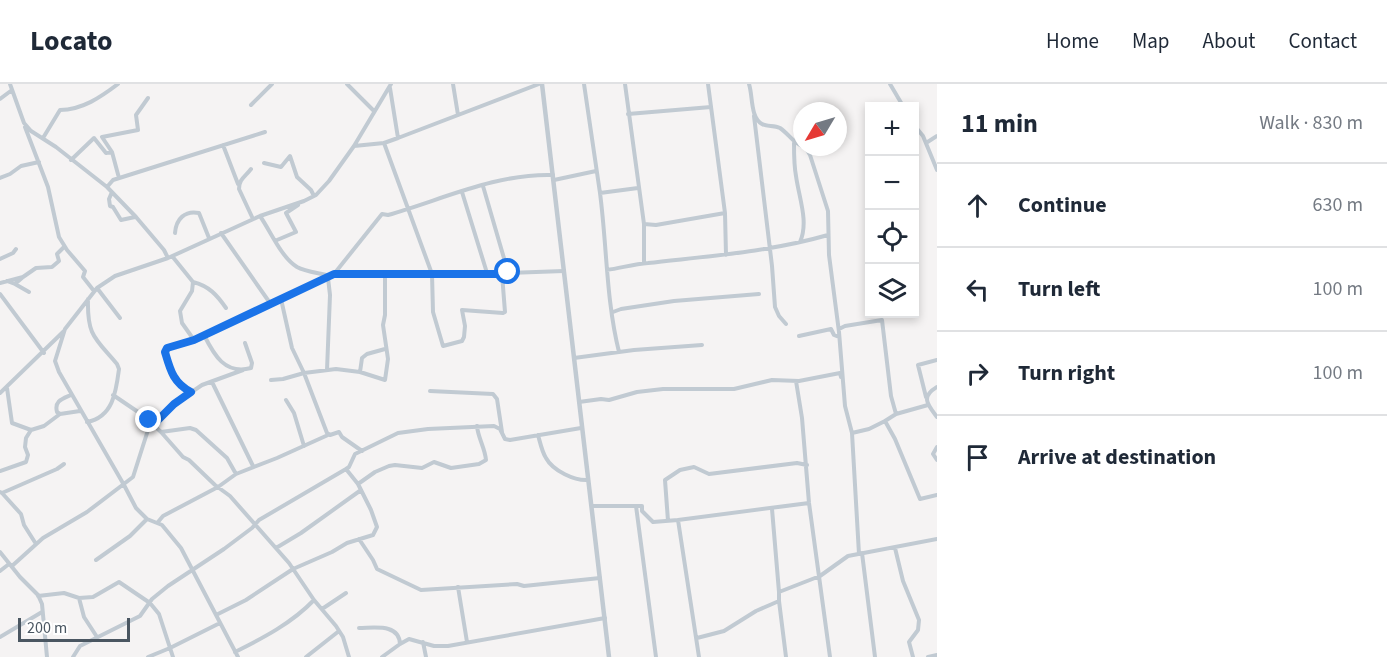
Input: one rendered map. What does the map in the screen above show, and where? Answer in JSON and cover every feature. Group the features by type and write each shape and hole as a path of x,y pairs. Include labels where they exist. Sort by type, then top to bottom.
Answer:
{"street":[{"path":"10,84 48,187 57,232 64,247 86,271 83,277 120,318"},
{"path":"43,138 60,110 72,110 93,101 118,84"},
{"path":"251,105 272,84"},
{"path":"347,84 374,112"},
{"path":"453,84 458,114"},
{"path":"354,146 384,143 541,84 609,657"},
{"path":"584,84 600,192 614,331 619,352"},
{"path":"625,84 644,224 645,263"},
{"path":"708,84 724,213 726,255"},
{"path":"749,84 770,248 775,307 786,324"},
{"path":"890,84 901,102"},
{"path":"276,240 296,232 286,213 314,196 329,181 354,146 391,86"},
{"path":"391,86 398,138"},
{"path":"0,99 12,90"},
{"path":"119,178 112,152 102,137 138,130 136,115 148,98"},
{"path":"628,114 711,107"},
{"path":"754,116 762,124 778,127 789,135 793,141"},
{"path":"24,123 31,132 43,138 112,192 193,282 213,291 226,308"},
{"path":"107,188 113,180 265,132"},
{"path":"919,132 937,170"},
{"path":"926,143 937,136"},
{"path":"71,160 94,138 106,153 112,152"},
{"path":"384,143 432,274 433,312 440,340 445,346 462,341 464,337 462,310 505,312 502,274"},
{"path":"223,145 253,219"},
{"path":"264,163 281,167 290,156 297,177 314,196"},
{"path":"795,156 804,234 799,243"},
{"path":"810,156 827,204 829,255 845,406"},
{"path":"0,178 21,166 39,162"},
{"path":"239,185 239,180 251,170"},
{"path":"191,392 178,384 168,366 165,352 174,345 194,340 331,276 371,231 380,216 533,174 553,177 596,171"},
{"path":"483,186 508,272"},
{"path":"600,192 638,188"},
{"path":"112,192 109,199 110,206 121,220 136,217"},
{"path":"462,192 487,273"},
{"path":"0,393 44,353 95,290 115,276 170,257 260,216 304,201"},
{"path":"176,233 176,226 181,218 188,212 197,212 209,238"},
{"path":"644,224 656,225 724,213"},
{"path":"260,216 287,258 299,268 331,276 564,271"},
{"path":"221,233 270,303"},
{"path":"607,270 645,263 726,255 799,243 828,235"},
{"path":"15,284 36,268 52,267 59,261 57,254 64,247"},
{"path":"0,259 13,253 16,249"},
{"path":"271,380 283,380 304,373 336,369 360,372 385,380 388,359 383,325 385,274"},
{"path":"327,370 331,276"},
{"path":"0,283 22,277"},
{"path":"7,280 29,292"},
{"path":"193,282 192,291 180,311 182,323 194,340"},
{"path":"0,294 44,353"},
{"path":"613,312 674,301 759,294"},
{"path":"87,422 99,419 108,412 119,369 93,336 88,319 88,299"},
{"path":"281,299 292,348 328,435"},
{"path":"838,329 882,320 891,396 896,414"},
{"path":"65,329 55,365 136,508 147,519 158,522 178,543 238,657"},
{"path":"799,336 831,329 834,335 839,337"},
{"path":"204,335 216,357 231,367 243,370"},
{"path":"0,571 51,532 87,512 133,477 145,435 174,404 191,392 212,382 251,368 252,363 245,344"},
{"path":"574,358 702,345"},
{"path":"360,372 362,358 367,354 385,349"},
{"path":"937,360 918,365 928,405 937,417"},
{"path":"579,402 609,400 638,392 663,389 734,389 772,380 796,381 840,373 852,433 860,554 875,657"},
{"path":"796,381 829,656"},
{"path":"212,382 253,466"},
{"path":"7,387 12,423 31,430 44,426 60,414 80,411"},
{"path":"926,396 928,392 937,387"},
{"path":"430,391 493,394 497,399 503,435"},
{"path":"60,414 56,410 58,401 71,395"},
{"path":"113,395 154,424 183,457 230,496 293,569 339,631 349,657"},
{"path":"286,400 294,413 304,446"},
{"path":"852,433 869,429 896,414 928,405"},
{"path":"885,421 920,499 937,495"},
{"path":"358,484 375,472 396,465 422,468 434,462 447,468 479,464 486,460 485,448 478,435 477,426"},
{"path":"355,454 398,433 428,429 498,427 510,440 582,428"},
{"path":"161,432 190,428 196,430 227,458 236,474"},
{"path":"0,471 26,462 28,455 25,447 26,438 31,430"},
{"path":"158,522 163,516 218,487 236,474 328,435 339,432 342,437 362,451"},
{"path":"538,435 545,457 550,464 580,480 589,480"},
{"path":"73,657 78,647 141,616 150,603 168,586 255,526 265,516 346,469 355,454 353,445"},
{"path":"937,447 933,454 937,460"},
{"path":"800,463 806,455"},
{"path":"668,521 665,480 680,470 694,467 709,474 800,463 807,465"},
{"path":"36,544 24,525 21,514 1,492 57,470 64,464"},
{"path":"216,615 251,597 293,569 347,543 373,535 377,527 358,484 346,469"},
{"path":"276,548 361,490"},
{"path":"592,506 642,506 642,511 653,522 809,503"},
{"path":"636,506 656,657"},
{"path":"772,509 786,657"},
{"path":"96,560 130,536 147,519"},
{"path":"678,520 699,657"},
{"path":"359,539 373,560 376,570 421,590 517,584 524,586 600,578"},
{"path":"779,592 820,576 848,556 937,539"},
{"path":"895,548 903,581 919,620 918,630 909,642 913,657"},
{"path":"0,552 38,596 47,657"},
{"path":"38,596 64,593 80,598 97,596 119,582 150,603 159,614 173,657"},
{"path":"458,587 467,642"},
{"path":"322,609 346,593"},
{"path":"80,598 84,617 97,637"},
{"path":"235,652 278,628 314,600"},
{"path":"697,638 724,632 756,611 779,601"},
{"path":"0,637 42,612"},
{"path":"381,657 409,639 434,646 448,646 605,618"},
{"path":"148,657 220,623"},
{"path":"359,628 389,629 399,635 400,644"},
{"path":"306,657 339,631"},
{"path":"423,642 426,657"},
{"path":"928,657 937,655"}],"route":[{"path":"149,420 154,424 174,404 191,392 178,384 173,376 165,352 167,348 194,340 334,274 502,274 508,272"}]}
